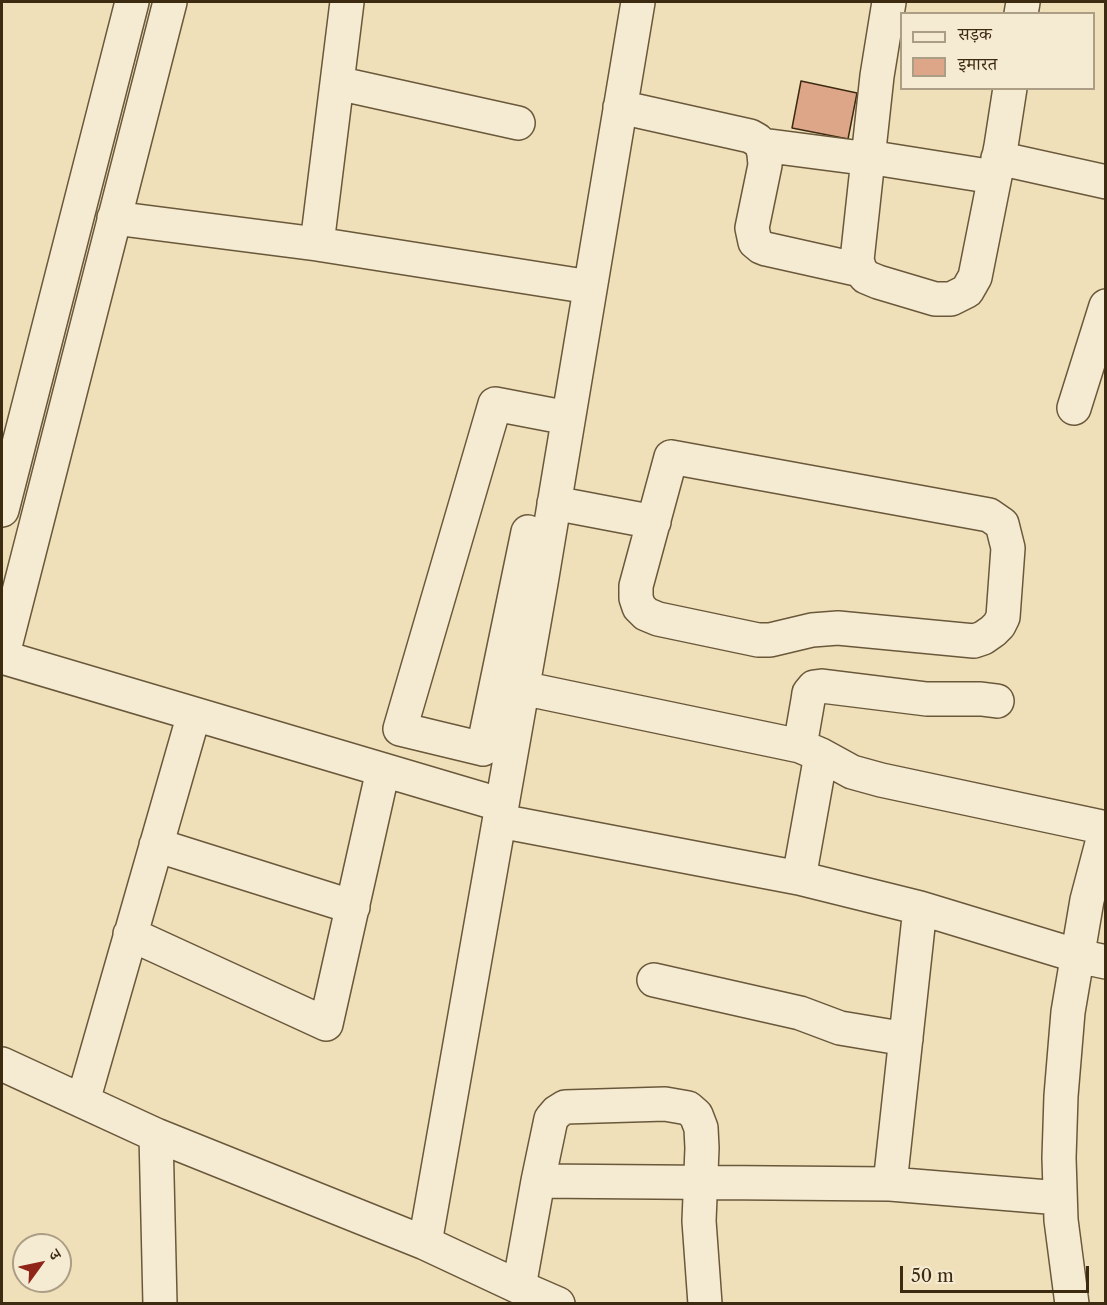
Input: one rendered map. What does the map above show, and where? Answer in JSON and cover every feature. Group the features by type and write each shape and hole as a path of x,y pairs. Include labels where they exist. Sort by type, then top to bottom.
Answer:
{"street":[{"path":"2,510 132,2"},
{"path":"170,2 2,658 383,770 501,813 799,878 920,908 1092,959"},
{"path":"317,244 347,2"},
{"path":"425,1243 522,688 530,580 560,417 590,287 636,2"},
{"path":"889,2 877,76 857,260 860,270 866,277 935,299 951,299 967,291 975,277 1010,90"},
{"path":"337,83 518,123"},
{"path":"620,107 750,136 757,140 762,146 765,165 752,228 755,242 766,249 860,270"},
{"path":"762,146 862,158 996,168 1106,182"},
{"path":"114,218 317,244 590,287"},
{"path":"1074,408 1106,306"},
{"path":"495,404 560,417 554,503 483,749 400,729 495,404"},
{"path":"671,457 989,514 1002,524 1008,548 1003,617 993,631 974,641 838,628 812,630 770,640 758,640 658,619 646,614 639,607 636,598 636,586 654,522 671,457"},
{"path":"554,503 654,522"},
{"path":"799,878 810,751 807,700 814,687 822,686 927,699 997,701"},
{"path":"522,688 810,751 852,772 881,780 1106,828 1087,900 1092,959 1068,1012 1061,1096 1059,1158 1061,1220 1072,1304"},
{"path":"83,1101 194,714"},
{"path":"130,934 326,1024 383,770"},
{"path":"156,845 353,907"},
{"path":"890,1184 920,908"},
{"path":"654,980 800,1013 840,1028 906,1039"},
{"path":"2,1064 156,1135 425,1243 558,1304"},
{"path":"519,1287 551,1119 565,1107 665,1104 688,1108 696,1115 701,1128 699,1221 705,1304"},
{"path":"156,1135 160,1304"},
{"path":"538,1181 890,1184 1060,1198"}],"building":[{"path":"801,81 857,93 848,139 792,128"}]}
